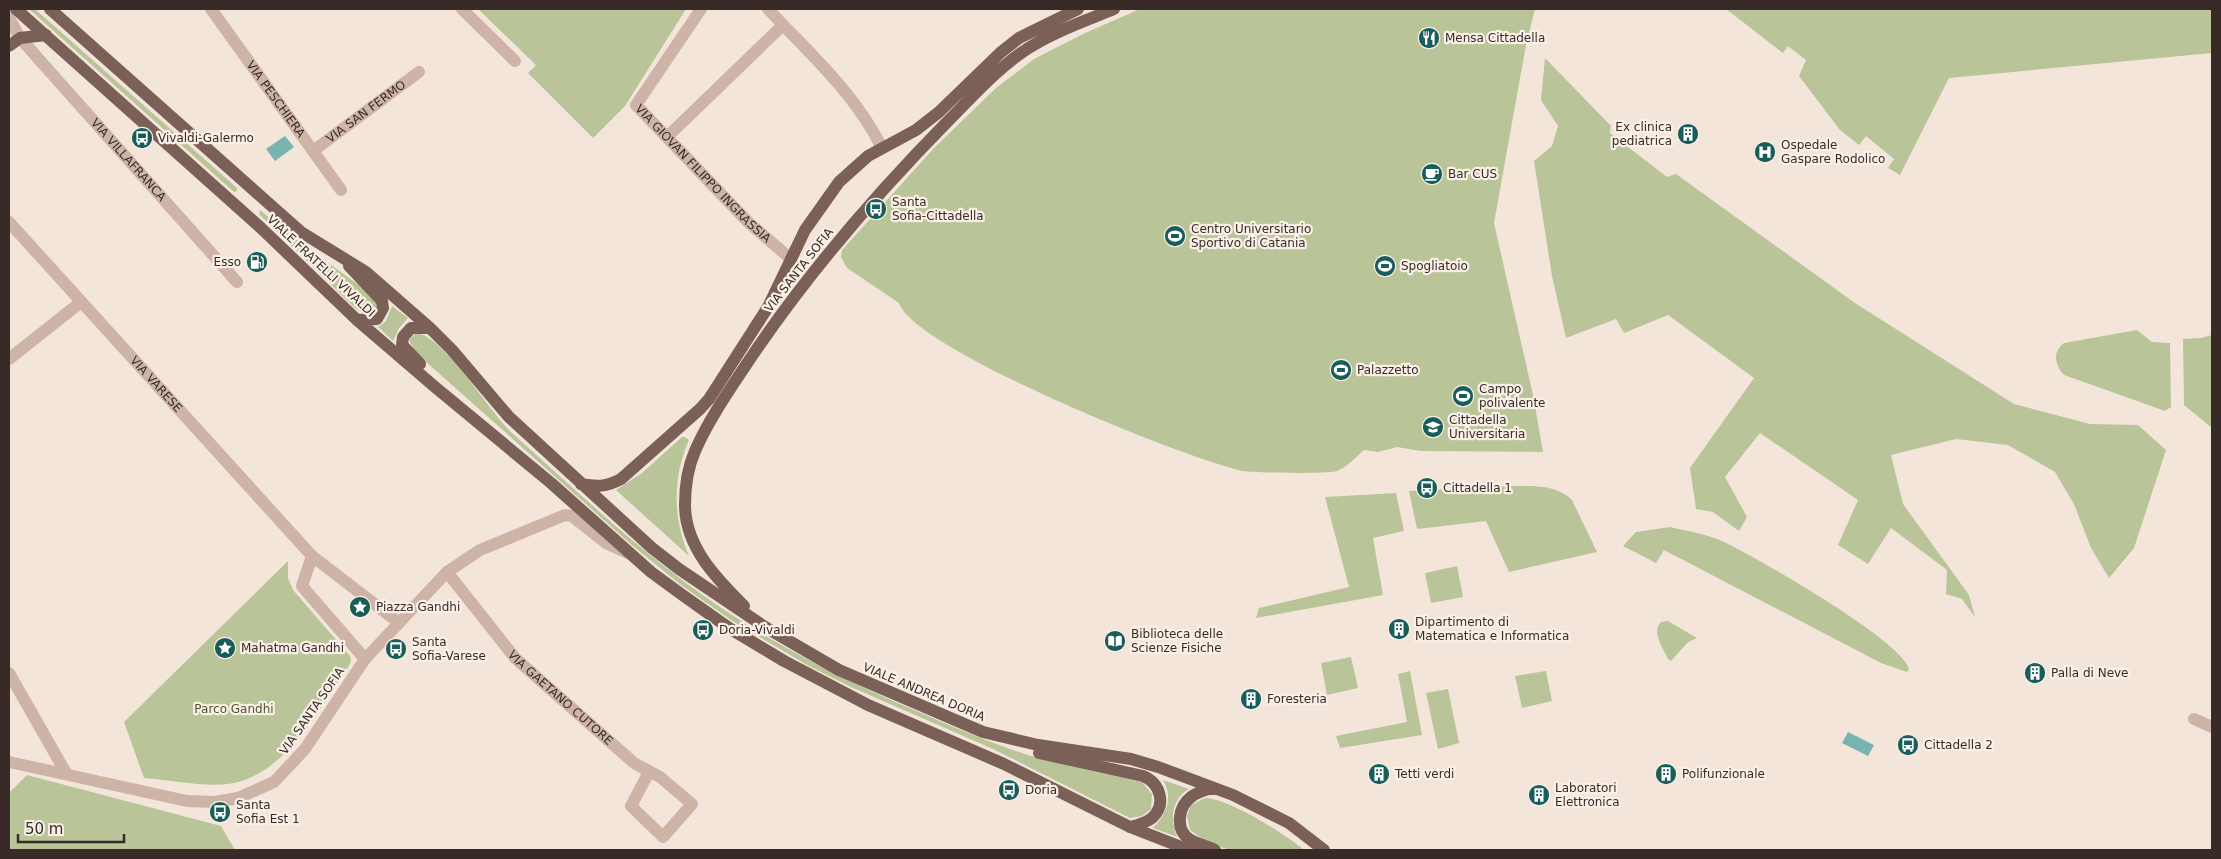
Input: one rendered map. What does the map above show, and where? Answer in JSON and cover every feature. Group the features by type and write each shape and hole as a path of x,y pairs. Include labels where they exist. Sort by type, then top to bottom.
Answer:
{"main road":[{"name":"VIALE FRATELLI VIVALDI","path":"16,9 261,228 357,320 631,554"},
{"name":"VIA SANTA SOFIA","path":"581,484 597,487 608,486 621,479 700,409 768,307 804,230 839,182 868,156 916,130 939,112 1000,53 1019,38 1078,9"},
{"name":"VIA SANTA SOFIA","path":"765,628 708,567 692,538 686,520 686,494 691,464 700,440 771,328 832,248 910,159 986,84 1027,49 1056,33 1114,9"},
{"name":"VIALE FRATELLI VIVALDI","path":"53,10 301,232 366,272 430,328 452,350 509,417 581,484"},
{"path":"9,46 20,38 46,35"},
{"path":"343,259 382,301 383,308 377,318 357,320"},
{"path":"430,328 411,328 403,338 402,345 482,425"},
{"name":"VIALE ANDREA DORIA","path":"581,484 679,569 765,628 808,653 869,684 983,732 1038,744 1131,759 1158,767 1240,798 1290,823 1324,850"},
{"path":"631,554 651,572 729,628 791,665 868,705 1004,764 1130,827 1189,850"},
{"path":"983,732 1039,752 1151,779 1160,793 1159,808 1152,818 1130,827"},
{"path":"1213,788 1191,798 1181,811 1180,819 1181,828 1190,840 1214,850"}],"street":[{"name":"VIA PESCHIERA","path":"210,9 342,190"},
{"path":"462,9 515,61"},
{"name":"VIA GIOVAN FILIPPO INGRASSIA","path":"701,9 636,105 748,222 791,259"},
{"path":"768,9 846,92 864,116 882,148"},
{"name":"VIA VILLAFRANCA","path":"9,18 20,38 237,282"},
{"path":"667,137 783,25"},
{"name":"VIA SAN FERMO","path":"313,150 420,72"},
{"name":"VIA VARESE","path":"9,222 312,556 398,622"},
{"path":"9,359 81,302"},
{"name":"VIA SANTA SOFIA","path":"9,762 187,801 215,802 262,789 274,782 306,749 365,659 398,622 447,572 480,550 565,515 572,516 606,543 631,554"},
{"path":"312,556 302,586 365,659"},
{"name":"VIA GAETANO CUTORE","path":"447,572 515,658 634,763 660,777 692,804 663,837 631,806 649,772"},
{"path":"9,673 66,773"},
{"path":"2194,719 2212,727"}],"green space":[{"path":"29,9 35,9 237,188 237,191 234,192"},
{"path":"478,9 686,9 625,106 593,138 528,73 536,65"},
{"name":"Centro Universitario Sportivo di Catania","path":"1140,9 1535,9 1526,45 1494,223 1533,395 1543,452 1421,451 1397,447 1378,452 1364,450 1344,467 1331,472 1243,471 1213,463 1168,447 1056,400 999,373 951,347 916,323 899,303 847,268 841,257 842,250 934,148 996,88 1034,59 1083,34"},
{"path":"1726,9 2212,9 2212,53 1949,78 1900,175 1888,168 1894,159 1866,136 1859,145 1840,130 1799,76 1806,60 1788,46 1783,53"},
{"path":"1545,58 1611,126 1610,133 1667,177 1676,174 1855,303 2014,404 2090,424 2138,425 2166,450 2134,548 2109,578 2091,548 2074,504 2055,472 2008,445 1956,439 1891,455 1903,504 1969,595 1975,617 1962,599 1946,594 1947,570 1891,528 1868,564 1838,545 1858,500 1760,433 1725,477 1747,517 1739,531 1713,512 1696,509 1690,468 1754,378 1668,315 1624,333 1616,319 1566,338 1552,276 1534,161 1552,146 1558,126 1541,100"},
{"path":"260,210 302,244 367,291 374,298 378,306 374,313 364,314 355,308 259,214"},
{"path":"392,306 408,318 399,328 393,341 378,327 386,321"},
{"path":"2137,330 2152,342 2170,343 2171,407 2165,411 2064,375 2057,363 2056,354 2064,343"},
{"path":"416,333 427,337 439,346 511,432 595,508 660,563 738,619 797,654 857,684 973,735 1042,759 1142,782 1152,794 1151,809 1142,816 1130,818 993,749 851,687 809,666 734,622 681,585 633,546 416,353 409,340"},
{"path":"2212,335 2212,428 2184,405 2183,339"},
{"path":"682,437 689,440 683,454 677,484 677,513 689,556 616,490 642,473"},
{"path":"1512,486 1544,487 1566,495 1572,500 1597,552 1509,572 1486,521 1417,529 1409,491"},
{"path":"1396,493 1404,531 1373,538 1383,595 1256,618 1259,608 1349,587 1325,497"},
{"path":"1670,527 1722,541 1793,580 1881,639 1900,656 1909,669 1907,672 1881,663 1664,550 1656,563 1623,546 1636,532"},
{"name":"Parco Gandhi","path":"288,561 288,578 293,590 350,656 351,660 314,719 284,754 267,768 248,779 219,785 144,778 124,722"},
{"path":"1457,566 1463,597 1431,603 1425,573"},
{"path":"1668,621 1697,638 1688,642 1671,661 1661,645 1657,630 1661,622"},
{"path":"1351,657 1358,688 1327,695 1321,663"},
{"path":"1410,671 1422,735 1340,748 1336,736 1407,722 1398,674"},
{"path":"1546,671 1552,701 1522,708 1515,676"},
{"path":"1448,689 1459,743 1438,749 1426,693"},
{"path":"27,775 221,826 235,850 9,850 9,793"},
{"path":"1163,780 1189,789 1183,793 1175,804 1173,824 1177,837 1153,828 1162,817 1167,806 1168,793"},
{"path":"1205,798 1228,804 1257,818 1304,850 1229,850 1204,840 1190,830 1187,816 1191,805"}],"water":[{"path":"285,136 294,147 275,161 266,149"},
{"path":"1848,732 1874,745 1868,756 1842,743"}],"place":[{"name":"Mensa Cittadella","path":"1429,38"},
{"name":"Ex clinica pediatrica","path":"1688,134"},
{"name":"Vivaldi-Galermo","path":"142,138"},
{"name":"Ospedale Gaspare Rodolico","path":"1765,152"},
{"name":"Bar CUS","path":"1432,174"},
{"name":"Santa Sofia-Cittadella","path":"876,209"},
{"name":"Centro Universitario Sportivo di Catania","path":"1175,236"},
{"name":"Esso","path":"257,262"},
{"name":"Spogliatoio","path":"1385,266"},
{"name":"Palazzetto","path":"1341,370"},
{"name":"Campo polivalente","path":"1463,396"},
{"name":"Cittadella Universitaria","path":"1433,427"},
{"name":"Cittadella 1","path":"1427,488"},
{"name":"Piazza Gandhi","path":"360,607"},
{"name":"Dipartimento di Matematica e Informatica","path":"1399,629"},
{"name":"Doria-Vivaldi","path":"703,630"},
{"name":"Biblioteca delle Scienze Fisiche","path":"1115,641"},
{"name":"Mahatma Gandhi","path":"225,648"},
{"name":"Santa Sofia-Varese","path":"396,649"},
{"name":"Palla di Neve","path":"2035,673"},
{"name":"Foresteria","path":"1251,699"},
{"name":"Cittadella 2","path":"1908,745"},
{"name":"Tetti verdi","path":"1379,774"},
{"name":"Polifunzionale","path":"1666,774"},
{"name":"Doria","path":"1009,790"},
{"name":"Laboratori Elettronica","path":"1539,795"},
{"name":"Santa Sofia Est 1","path":"220,812"}]}
